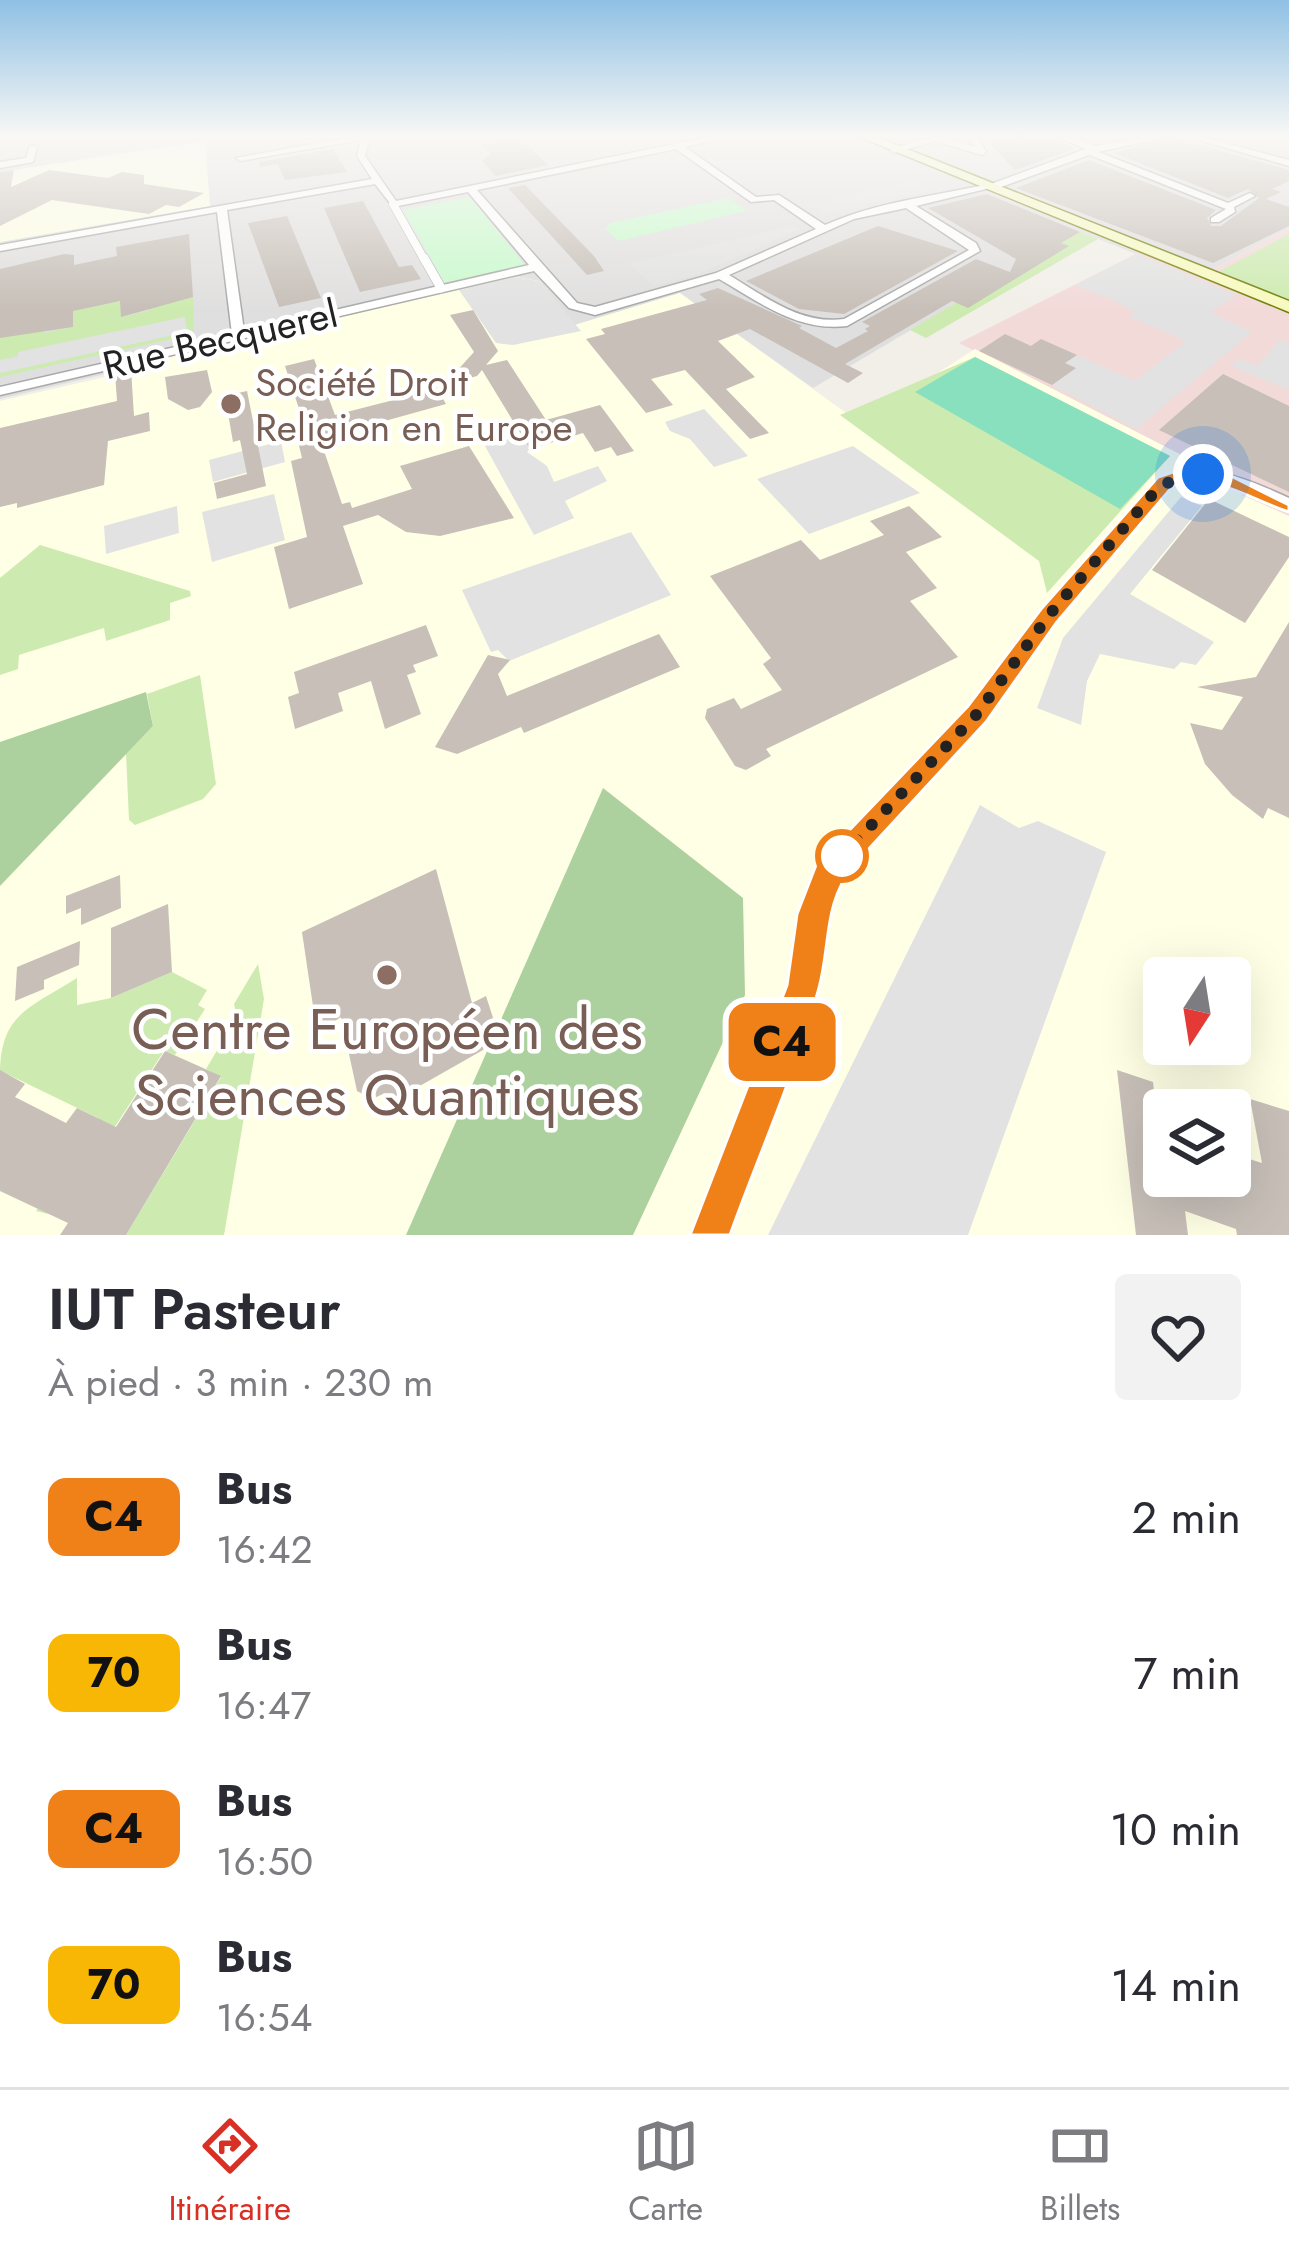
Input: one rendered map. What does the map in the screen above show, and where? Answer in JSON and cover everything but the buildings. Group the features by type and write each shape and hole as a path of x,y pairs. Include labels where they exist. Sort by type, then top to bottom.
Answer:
{"main road":[{"path":"1006,195 1289,307"}],"street":[{"path":"0,248 301,195"},
{"path":"385,195 441,288"},
{"path":"392,204 442,195"},
{"path":"477,195 536,267 583,311 720,275 851,217 955,195"},
{"path":"746,195 754,200 776,196 824,229"},
{"path":"1200,195 1232,210 1215,220"},
{"path":"1228,206 1250,196"},
{"path":"720,275 808,321 826,326 847,322 975,251 972,244 907,204"},
{"path":"222,209 238,334"},
{"name":"Rue Becquerel","path":"0,391 536,267"},
{"path":"710,1235 803,985 812,914 827,875 843,854 977,714 1049,615 1166,481 1185,474 1214,475 1289,505"}],"shaded area":[{"path":"0,195 1289,195 1289,228 1210,271 1139,245 1136,254 1078,231 813,388 680,293 574,325 539,281 515,277 0,399"},
{"path":"0,195 209,195 210,206 0,242"},
{"path":"853,195 910,195 825,213 811,204"},
{"path":"792,226 800,229 699,274 654,286 629,264"},
{"path":"1289,228 1289,516 1242,495 1201,465 959,343 1136,254 1139,244 1210,271"},
{"path":"1136,254 1236,295 1211,313 1252,332 1136,429 1052,385 1075,369 1065,363 1077,355 1135,381 1186,341 1130,317 1134,312 1075,285"},
{"path":"514,277 539,281 575,325 680,293 860,423 975,349 1201,465 1242,495 1289,516 1289,1235 0,1235 0,401 114,375 114,368"},
{"path":"514,277 539,281 581,331 513,345 496,343 459,290"},
{"path":"185,317 187,332 0,373 0,360 18,358 18,352"},
{"path":"1279,340 1289,343 1289,390 1231,366 1239,359 1257,366"},
{"path":"704,409 748,456 714,467 690,439 670,431 665,422"},
{"path":"522,435 530,449 527,452 547,466 554,482 598,466 607,481 565,501 574,518 534,535 485,446"},
{"path":"281,441 285,462 213,482 209,460"},
{"path":"853,446 920,493 809,534 757,479"},
{"path":"274,494 285,540 212,562 202,512"},
{"path":"1181,497 1202,506 1130,594 1214,642 1196,665 1181,662 1174,669 1100,654 1087,681 1081,725 1037,708 1063,638"},
{"path":"177,506 179,533 106,554 104,526"},
{"path":"631,532 671,595 509,661 498,650 491,652 462,590"},
{"path":"980,805 1019,828 1038,821 1106,852 968,1235 768,1235"}],"green space":[{"path":"470,197 525,265 445,283 403,210"},
{"path":"729,198 746,211 619,241 605,229 610,223"},
{"path":"1078,231 1098,239 926,338 910,330"},
{"path":"1289,234 1289,300 1220,272 1220,271"},
{"path":"193,297 194,334 0,377 0,373 186,332 184,317 0,360 0,338 43,323 44,333 72,327 61,313 131,299 131,305 120,307 122,317 148,311 148,302 157,305"},
{"path":"975,357 1170,456 1047,593 1039,561 840,415"},
{"path":"975,357 1170,456 1120,509 915,392"},
{"path":"40,545 190,591 191,596 170,603 170,620 106,641 104,628 19,655 18,669 0,675 0,578"},
{"path":"200,675 216,784 203,799 135,825 129,820 126,754 153,726 147,694"},
{"path":"146,692 153,726 0,886 0,742"},
{"path":"603,788 743,898 745,995 633,1235 406,1235"},
{"path":"258,964 264,999 224,1235 126,1235 221,1077 206,1069 237,1017 234,1004"},
{"path":"172,972 207,990 198,1005 205,1009 175,1055 164,1051 57,1216 36,1211 98,1118 3,1072 0,1075 1,1054 12,1025 32,1006 77,978 77,1005 111,998"}],"bus line":[{"name":"C4","path":"710,1235 803,985 812,914 827,875 843,854 977,714 1049,615 1166,481 1185,474 1214,475 1289,505"}],"place":[{"name":"Société Droit Religion en Europe","path":"231,404"},
{"name":"Centre Européen des Sciences Quantiques","path":"387,975"}],"route":[{"path":"842,856 977,714 1049,615 1152,495 1177,476 1203,474"}]}
